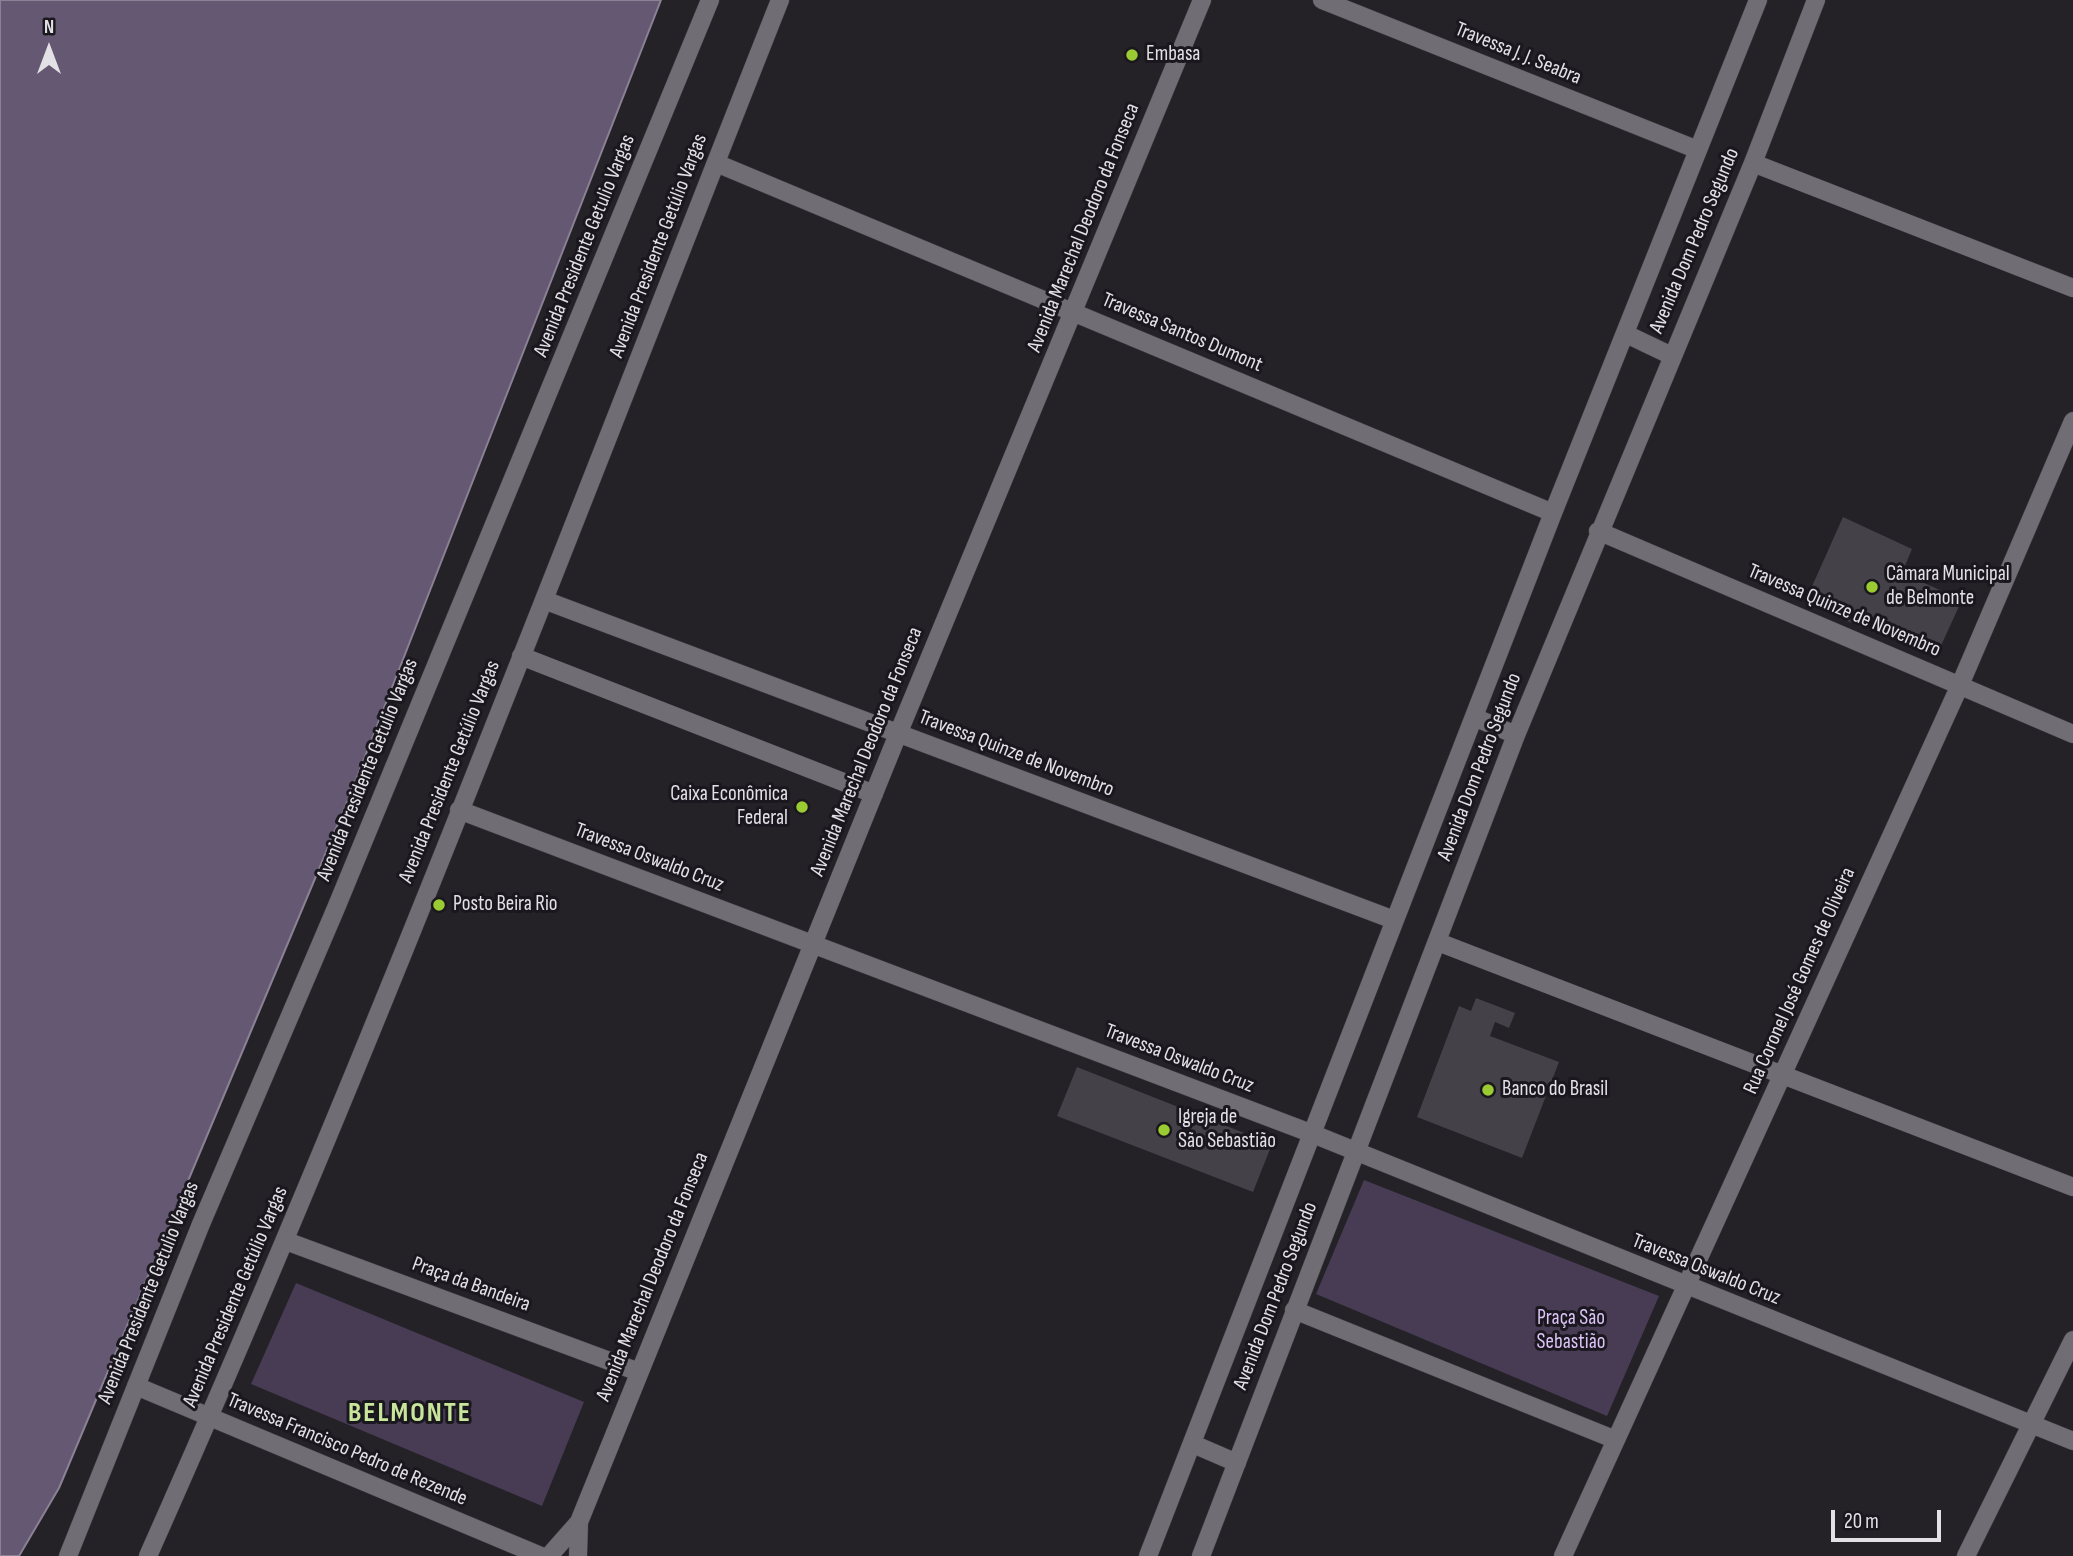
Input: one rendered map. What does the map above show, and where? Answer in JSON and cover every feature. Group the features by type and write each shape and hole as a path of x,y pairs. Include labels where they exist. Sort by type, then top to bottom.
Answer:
{"street":[{"name":"Avenida Presidente Getulio Vargas","path":"68,1556 710,0"},
{"name":"Avenida Presidente Getúlio Vargas","path":"148,1556 286,1241 544,600 780,0"},
{"name":"Avenida Marechal Deodoro da Fonseca","path":"549,1556 579,1522 898,734 1202,0"},
{"name":"Travessa J. J. Seabra","path":"1322,0 1363,8 1698,150"},
{"name":"Avenida Dom Pedro Segundo","path":"1148,1556 1394,920 1476,718 1553,513 1758,0"},
{"name":"Avenida Dom Pedro Segundo","path":"1201,1556 1516,735 1598,531 1753,163 1816,0"},
{"name":"Travessa Santos Dumont","path":"716,163 1553,513"},
{"path":"1753,163 2073,288"},
{"path":"1626,334 1672,356"},
{"name":"Rua Coronel José Gomes de Oliveira","path":"1563,1556 1960,684 2073,421"},
{"name":"Travessa Quinze de Novembro","path":"1598,531 2073,734"},
{"name":"Travessa Quinze de Novembro","path":"544,600 1394,920"},
{"path":"521,656 874,794"},
{"path":"1476,718 1516,735"},
{"name":"Travessa Oswaldo Cruz","path":"459,810 1313,1135 2073,1441"},
{"path":"1438,942 2073,1187"},
{"name":"Praça da Bandeira","path":"286,1241 639,1372"},
{"path":"1294,1310 1616,1440"},
{"path":"1966,1556 2073,1340"},
{"name":"Travessa Francisco Pedro de Rezende","path":"136,1386 541,1556"},
{"path":"1193,1444 1237,1462"},
{"name":"Avenida Marechal Deodoro da Fonseca","path":"578,1556 579,1522"}],"green space":[{"name":"Praça São Sebastião","path":"1364,1180 1659,1296 1607,1416 1316,1294"},
{"path":"296,1283 584,1402 542,1506 251,1384"}],"shaded area":[{"path":"0,0 661,0 348,800 59,1488 19,1556 0,1556"}],"building":[{"name":"Câmara Municipal de Belmonte","path":"1843,517 1912,549 1902,573 1962,600 1938,652 1868,619 1863,628 1805,602"},
{"name":"Banco do Brasil","path":"1476,998 1515,1013 1509,1028 1495,1022 1490,1036 1559,1062 1522,1158 1417,1117 1459,1006 1471,1011"},
{"name":"Igreja de São Sebastião","path":"1077,1067 1272,1144 1253,1192 1057,1116"}],"place":[{"name":"Embasa","path":"1132,55"},
{"name":"Câmara Municipal de Belmonte","path":"1872,587"},
{"name":"Caixa Econômica Federal","path":"802,807"},
{"name":"Posto Beira Rio","path":"439,905"},
{"name":"Banco do Brasil","path":"1488,1090"},
{"name":"Igreja de São Sebastião","path":"1164,1130"}],"district":[{"name":"BELMONTE","path":"410,1414"}]}
